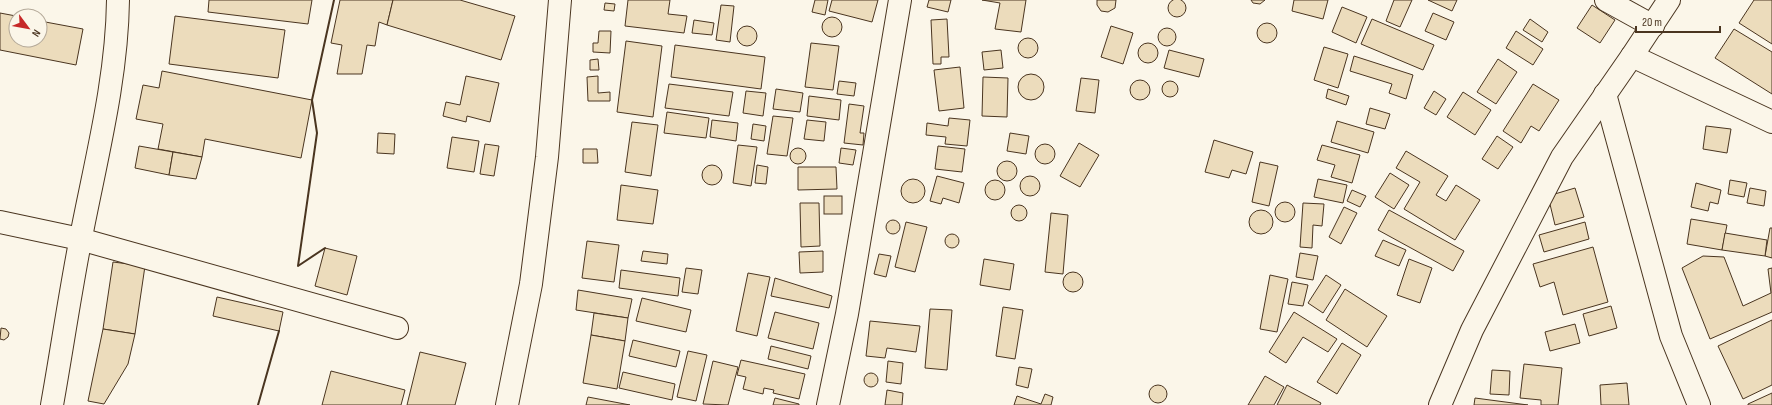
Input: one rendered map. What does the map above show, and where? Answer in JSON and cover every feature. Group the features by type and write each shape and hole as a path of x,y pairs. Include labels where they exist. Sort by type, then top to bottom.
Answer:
{"street":[{"path":"52,405 80,239 101,139 118,36 118,0"},
{"path":"507,405 531,284 547,157 560,0"},
{"path":"828,405 849,306 900,0"},
{"path":"1606,0 1653,26"},
{"path":"1440,405 1472,330 1562,157 1653,26 1669,0"},
{"path":"1632,56 1772,122"},
{"path":"1605,94 1671,336 1698,405"},
{"path":"0,222 80,239 397,328"}],"building":[{"path":"1173,-1 1181,-1 1186,4 1184,15 1181,17 1173,17 1168,12 1168,4"},
{"path":"209,0 312,0 308,24 208,12"},
{"path":"340,0 393,0 387,25 379,22 375,46 367,45 362,74 337,74 342,45 331,43"},
{"path":"393,0 460,0 515,16 501,60 387,25"},
{"path":"628,0 670,0 668,14 687,16 684,33 625,26"},
{"path":"815,0 828,0 825,15 812,12"},
{"path":"832,0 878,0 872,22 829,11"},
{"path":"929,0 951,0 948,12 927,7"},
{"path":"982,0 1026,0 1021,32 995,29 1000,3"},
{"path":"1097,0 1116,0 1115,8 1108,12 1101,11 1097,5"},
{"path":"1251,0 1265,0 1260,4 1253,3"},
{"path":"1294,0 1328,0 1323,19 1292,11"},
{"path":"1394,0 1412,0 1400,27 1386,21"},
{"path":"1428,0 1457,0 1452,11"},
{"path":"1754,0 1772,0 1772,44 1739,23"},
{"path":"605,3 615,4 614,11 604,10"},
{"path":"721,5 734,6 730,42 716,40"},
{"path":"1592,5 1615,20 1600,43 1577,28"},
{"path":"1342,7 1367,17 1356,43 1332,32"},
{"path":"0,13 8,14 8,48 48,48 48,22 83,29 76,65 0,50"},
{"path":"1433,13 1454,22 1446,40 1425,31"},
{"path":"175,16 285,30 278,78 169,64"},
{"path":"832,17 839,20 842,27 839,34 832,37 825,34 822,27 825,20"},
{"path":"947,19 949,57 941,57 941,64 933,64 931,20"},
{"path":"1372,19 1434,45 1423,70 1361,44"},
{"path":"1530,19 1548,32 1542,42 1523,30"},
{"path":"694,20 714,23 712,35 692,33"},
{"path":"1267,23 1274,26 1277,33 1274,40 1267,43 1260,40 1257,33 1260,26"},
{"path":"747,26 754,29 757,36 754,43 747,46 740,43 737,36 740,29"},
{"path":"1111,26 1133,33 1123,64 1101,57"},
{"path":"1163,28 1171,28 1176,33 1174,44 1171,46 1163,46 1158,41 1158,33"},
{"path":"1734,29 1772,52 1772,94 1715,58"},
{"path":"599,31 611,31 610,53 593,52 593,43 598,43"},
{"path":"1516,31 1543,49 1533,65 1506,48"},
{"path":"1028,38 1035,41 1038,48 1035,55 1028,58 1021,55 1018,48 1021,41"},
{"path":"626,41 662,46 653,117 617,112"},
{"path":"811,43 839,46 833,90 805,87"},
{"path":"1148,43 1155,46 1158,53 1155,60 1148,63 1141,60 1138,53 1141,46"},
{"path":"675,45 765,57 761,89 671,77"},
{"path":"1324,47 1348,54 1338,88 1314,80"},
{"path":"1001,50 1003,68 984,70 982,52"},
{"path":"1169,50 1204,59 1199,77 1164,68"},
{"path":"1354,56 1413,75 1406,99 1389,93 1392,84 1350,71"},
{"path":"598,59 599,70 590,70 590,60"},
{"path":"1498,59 1517,72 1496,104 1477,92"},
{"path":"960,67 964,108 939,111 934,70"},
{"path":"162,71 312,100 301,158 205,139 202,157 158,149 163,124 136,119 143,85 159,88"},
{"path":"1031,74 1040,78 1044,87 1040,96 1031,100 1022,96 1018,87 1022,78"},
{"path":"466,76 499,83 490,122 467,116 466,122 443,116 446,102 460,105"},
{"path":"598,76 598,93 610,92 610,101 588,101 587,77"},
{"path":"983,77 1008,78 1007,117 982,116"},
{"path":"1081,78 1099,80 1095,113 1076,111"},
{"path":"1140,80 1147,83 1150,90 1147,97 1140,100 1133,97 1130,90 1133,83"},
{"path":"839,81 856,83 854,96 837,94"},
{"path":"1167,81 1173,81 1178,86 1176,95 1173,97 1167,97 1162,92 1162,86"},
{"path":"669,84 733,92 729,116 665,108"},
{"path":"1533,84 1559,100 1539,131 1531,126 1521,143 1503,131"},
{"path":"776,89 803,93 800,112 773,109"},
{"path":"1328,89 1349,96 1346,105 1326,98"},
{"path":"746,91 766,93 763,116 743,113"},
{"path":"1434,91 1446,99 1436,115 1424,108"},
{"path":"1463,92 1491,110 1475,135 1447,117"},
{"path":"809,96 841,100 839,120 807,116"},
{"path":"849,104 864,106 860,133 864,133 863,145 844,143"},
{"path":"1370,108 1390,114 1385,129 1366,124"},
{"path":"667,112 709,118 706,138 664,133"},
{"path":"773,116 793,118 787,156 767,154"},
{"path":"949,118 970,120 967,146 945,144 946,137 926,135 927,123 948,126"},
{"path":"712,120 738,123 736,141 710,137"},
{"path":"807,120 826,122 824,141 804,139"},
{"path":"1337,121 1374,132 1368,153 1331,142"},
{"path":"632,122 658,125 651,176 625,172"},
{"path":"753,124 766,126 764,141 751,139"},
{"path":"1706,126 1731,129 1727,153 1703,149"},
{"path":"378,133 395,134 394,154 377,153"},
{"path":"1010,133 1029,136 1026,154 1007,151"},
{"path":"1497,136 1513,147 1498,169 1482,159"},
{"path":"452,137 479,141 474,172 447,168"},
{"path":"1214,140 1253,152 1246,174 1232,170 1229,178 1205,172"},
{"path":"1079,143 1099,155 1080,187 1060,176"},
{"path":"485,144 499,146 494,176 480,174"},
{"path":"1045,144 1052,147 1055,154 1052,161 1045,164 1038,161 1035,154 1038,147"},
{"path":"738,145 757,147 751,186 733,183"},
{"path":"1322,145 1360,155 1352,183 1331,177 1335,165 1317,160"},
{"path":"139,146 173,152 169,175 135,168"},
{"path":"938,146 965,149 962,172 935,169"},
{"path":"795,148 801,148 806,153 804,162 801,164 795,164 790,159 790,153"},
{"path":"841,148 856,150 853,165 839,163"},
{"path":"583,149 597,149 598,163 583,163"},
{"path":"1406,151 1448,176 1436,195 1446,201 1456,185 1480,200 1455,240 1404,209 1420,182 1396,168"},
{"path":"173,152 202,157 196,179 169,175"},
{"path":"1007,161 1014,164 1017,171 1014,178 1007,181 1000,178 997,171 1000,164"},
{"path":"1260,162 1278,166 1269,206 1252,202"},
{"path":"712,165 719,168 722,175 719,182 712,185 705,182 702,175 705,168"},
{"path":"757,165 768,167 766,184 755,183"},
{"path":"798,167 836,167 837,189 798,190"},
{"path":"1390,173 1409,185 1394,209 1375,197"},
{"path":"937,176 964,183 959,203 943,198 941,204 930,201"},
{"path":"1030,176 1037,179 1040,186 1037,193 1030,196 1023,193 1020,186 1023,179"},
{"path":"913,179 918,180 924,186 924,196 918,202 913,203 908,202 902,196 901,191 902,186 908,180"},
{"path":"1318,179 1347,185 1343,203 1314,197"},
{"path":"995,180 1002,183 1005,190 1002,197 995,200 988,197 985,190 988,183"},
{"path":"1730,180 1747,183 1744,197 1728,194"},
{"path":"1696,183 1721,190 1718,204 1710,202 1708,211 1691,207"},
{"path":"621,185 658,190 653,224 617,220"},
{"path":"1575,188 1584,217 1555,225 1548,196"},
{"path":"1750,188 1766,191 1764,206 1747,203"},
{"path":"1352,190 1366,196 1360,207 1347,201"},
{"path":"824,196 842,196 842,214 824,214"},
{"path":"1285,202 1292,205 1295,212 1292,219 1285,222 1278,219 1275,212 1278,205"},
{"path":"800,203 819,203 820,246 801,247"},
{"path":"1303,203 1324,204 1322,226 1313,225 1312,248 1300,247"},
{"path":"1016,205 1022,205 1027,210 1025,219 1022,221 1016,221 1011,216 1011,210"},
{"path":"1344,207 1357,213 1341,244 1329,237"},
{"path":"1261,210 1270,213 1273,222 1270,231 1261,234 1252,231 1249,222 1252,213"},
{"path":"1389,210 1464,251 1453,271 1378,230"},
{"path":"1051,213 1068,215 1063,274 1045,272"},
{"path":"1691,219 1727,225 1722,250 1687,244"},
{"path":"890,220 896,220 900,224 900,230 896,234 890,234 886,230 886,224"},
{"path":"906,222 927,227 915,272 895,267"},
{"path":"1585,222 1589,239 1544,252 1539,235"},
{"path":"1770,228 1772,228 1772,258 1765,256"},
{"path":"1725,233 1767,240 1765,256 1722,250"},
{"path":"949,234 955,234 959,238 959,244 955,248 949,248 945,244 945,238"},
{"path":"1383,240 1406,250 1399,266 1375,256"},
{"path":"587,241 619,245 614,282 582,278"},
{"path":"1593,247 1608,302 1563,315 1554,282 1540,287 1533,264"},
{"path":"325,248 357,256 347,295 315,286"},
{"path":"643,251 668,254 667,264 641,261"},
{"path":"823,251 823,272 800,273 799,252"},
{"path":"1300,253 1318,256 1313,280 1296,277"},
{"path":"879,254 891,256 886,277 874,274"},
{"path":"1703,256 1724,257 1743,306 1771,293 1768,269 1772,268 1772,312 1710,339 1682,268"},
{"path":"984,259 1014,264 1010,290 980,285"},
{"path":"1409,259 1432,268 1420,303 1397,295"},
{"path":"113,262 145,266 135,334 103,329"},
{"path":"686,268 702,270 698,294 682,292"},
{"path":"621,270 680,278 678,296 619,288"},
{"path":"1073,272 1080,275 1083,282 1080,289 1073,292 1066,289 1063,282 1066,275"},
{"path":"748,273 770,277 757,336 736,331"},
{"path":"1270,275 1288,279 1277,332 1260,329"},
{"path":"1326,275 1341,285 1323,313 1308,303"},
{"path":"775,278 832,296 829,308 771,296"},
{"path":"1292,282 1308,285 1303,306 1288,304"},
{"path":"1345,289 1387,316 1367,347 1326,320"},
{"path":"578,290 632,299 628,318 576,310"},
{"path":"217,297 283,312 279,331 213,316"},
{"path":"642,298 691,310 686,332 636,321"},
{"path":"1611,306 1617,328 1589,336 1583,314"},
{"path":"1003,307 1023,310 1015,359 996,356"},
{"path":"930,309 952,310 947,370 925,368"},
{"path":"775,312 819,323 813,349 768,338"},
{"path":"1294,312 1337,339 1328,352 1303,337 1286,363 1269,352"},
{"path":"594,313 628,318 625,341 591,335"},
{"path":"1772,320 1772,385 1743,399 1718,346"},
{"path":"870,321 920,326 916,352 887,348 885,358 866,356"},
{"path":"1575,324 1580,343 1550,351 1545,332"},
{"path":"1,328 6,329 9,333 8,337 4,340 0,339"},
{"path":"103,329 135,334 128,364 104,404 88,401"},
{"path":"591,335 625,341 617,389 583,383"},
{"path":"633,340 680,351 676,367 629,356"},
{"path":"1342,343 1361,355 1337,394 1317,382"},
{"path":"771,346 811,356 808,369 768,359"},
{"path":"688,351 707,355 696,401 677,397"},
{"path":"420,352 466,363 455,405 407,405"},
{"path":"741,360 805,374 799,399 773,393 774,390 764,388 763,394 743,389 746,377 737,375"},
{"path":"713,361 738,367 728,405 703,404"},
{"path":"888,361 903,363 901,384 886,382"},
{"path":"1524,364 1562,368 1558,405 1541,405 1541,400 1520,398"},
{"path":"1019,367 1032,369 1028,388 1016,385"},
{"path":"1492,370 1510,371 1509,395 1490,394"},
{"path":"331,371 405,390 401,405 322,405"},
{"path":"623,372 675,384 672,400 619,388"},
{"path":"868,373 874,373 878,377 878,383 874,387 868,387 864,383 864,377"},
{"path":"1265,376 1284,387 1274,405 1248,405"},
{"path":"1627,383 1629,405 1601,405 1600,385"},
{"path":"1158,385 1164,388 1167,394 1164,400 1158,403 1152,400 1149,394 1152,388"},
{"path":"1287,385 1321,403 1320,405 1277,405"},
{"path":"887,390 903,393 902,405 885,405"},
{"path":"1772,393 1772,405 1748,405 1748,404"},
{"path":"1045,394 1053,397 1051,405 1014,405 1017,396 1041,404"},
{"path":"588,397 630,405 586,405"},
{"path":"775,398 799,404 799,405 773,405"},
{"path":"1475,398 1528,405 1474,405"}],"wall":[{"path":"325,248 298,266 317,133 312,100 334,0"},
{"path":"258,405 279,331"}]}
